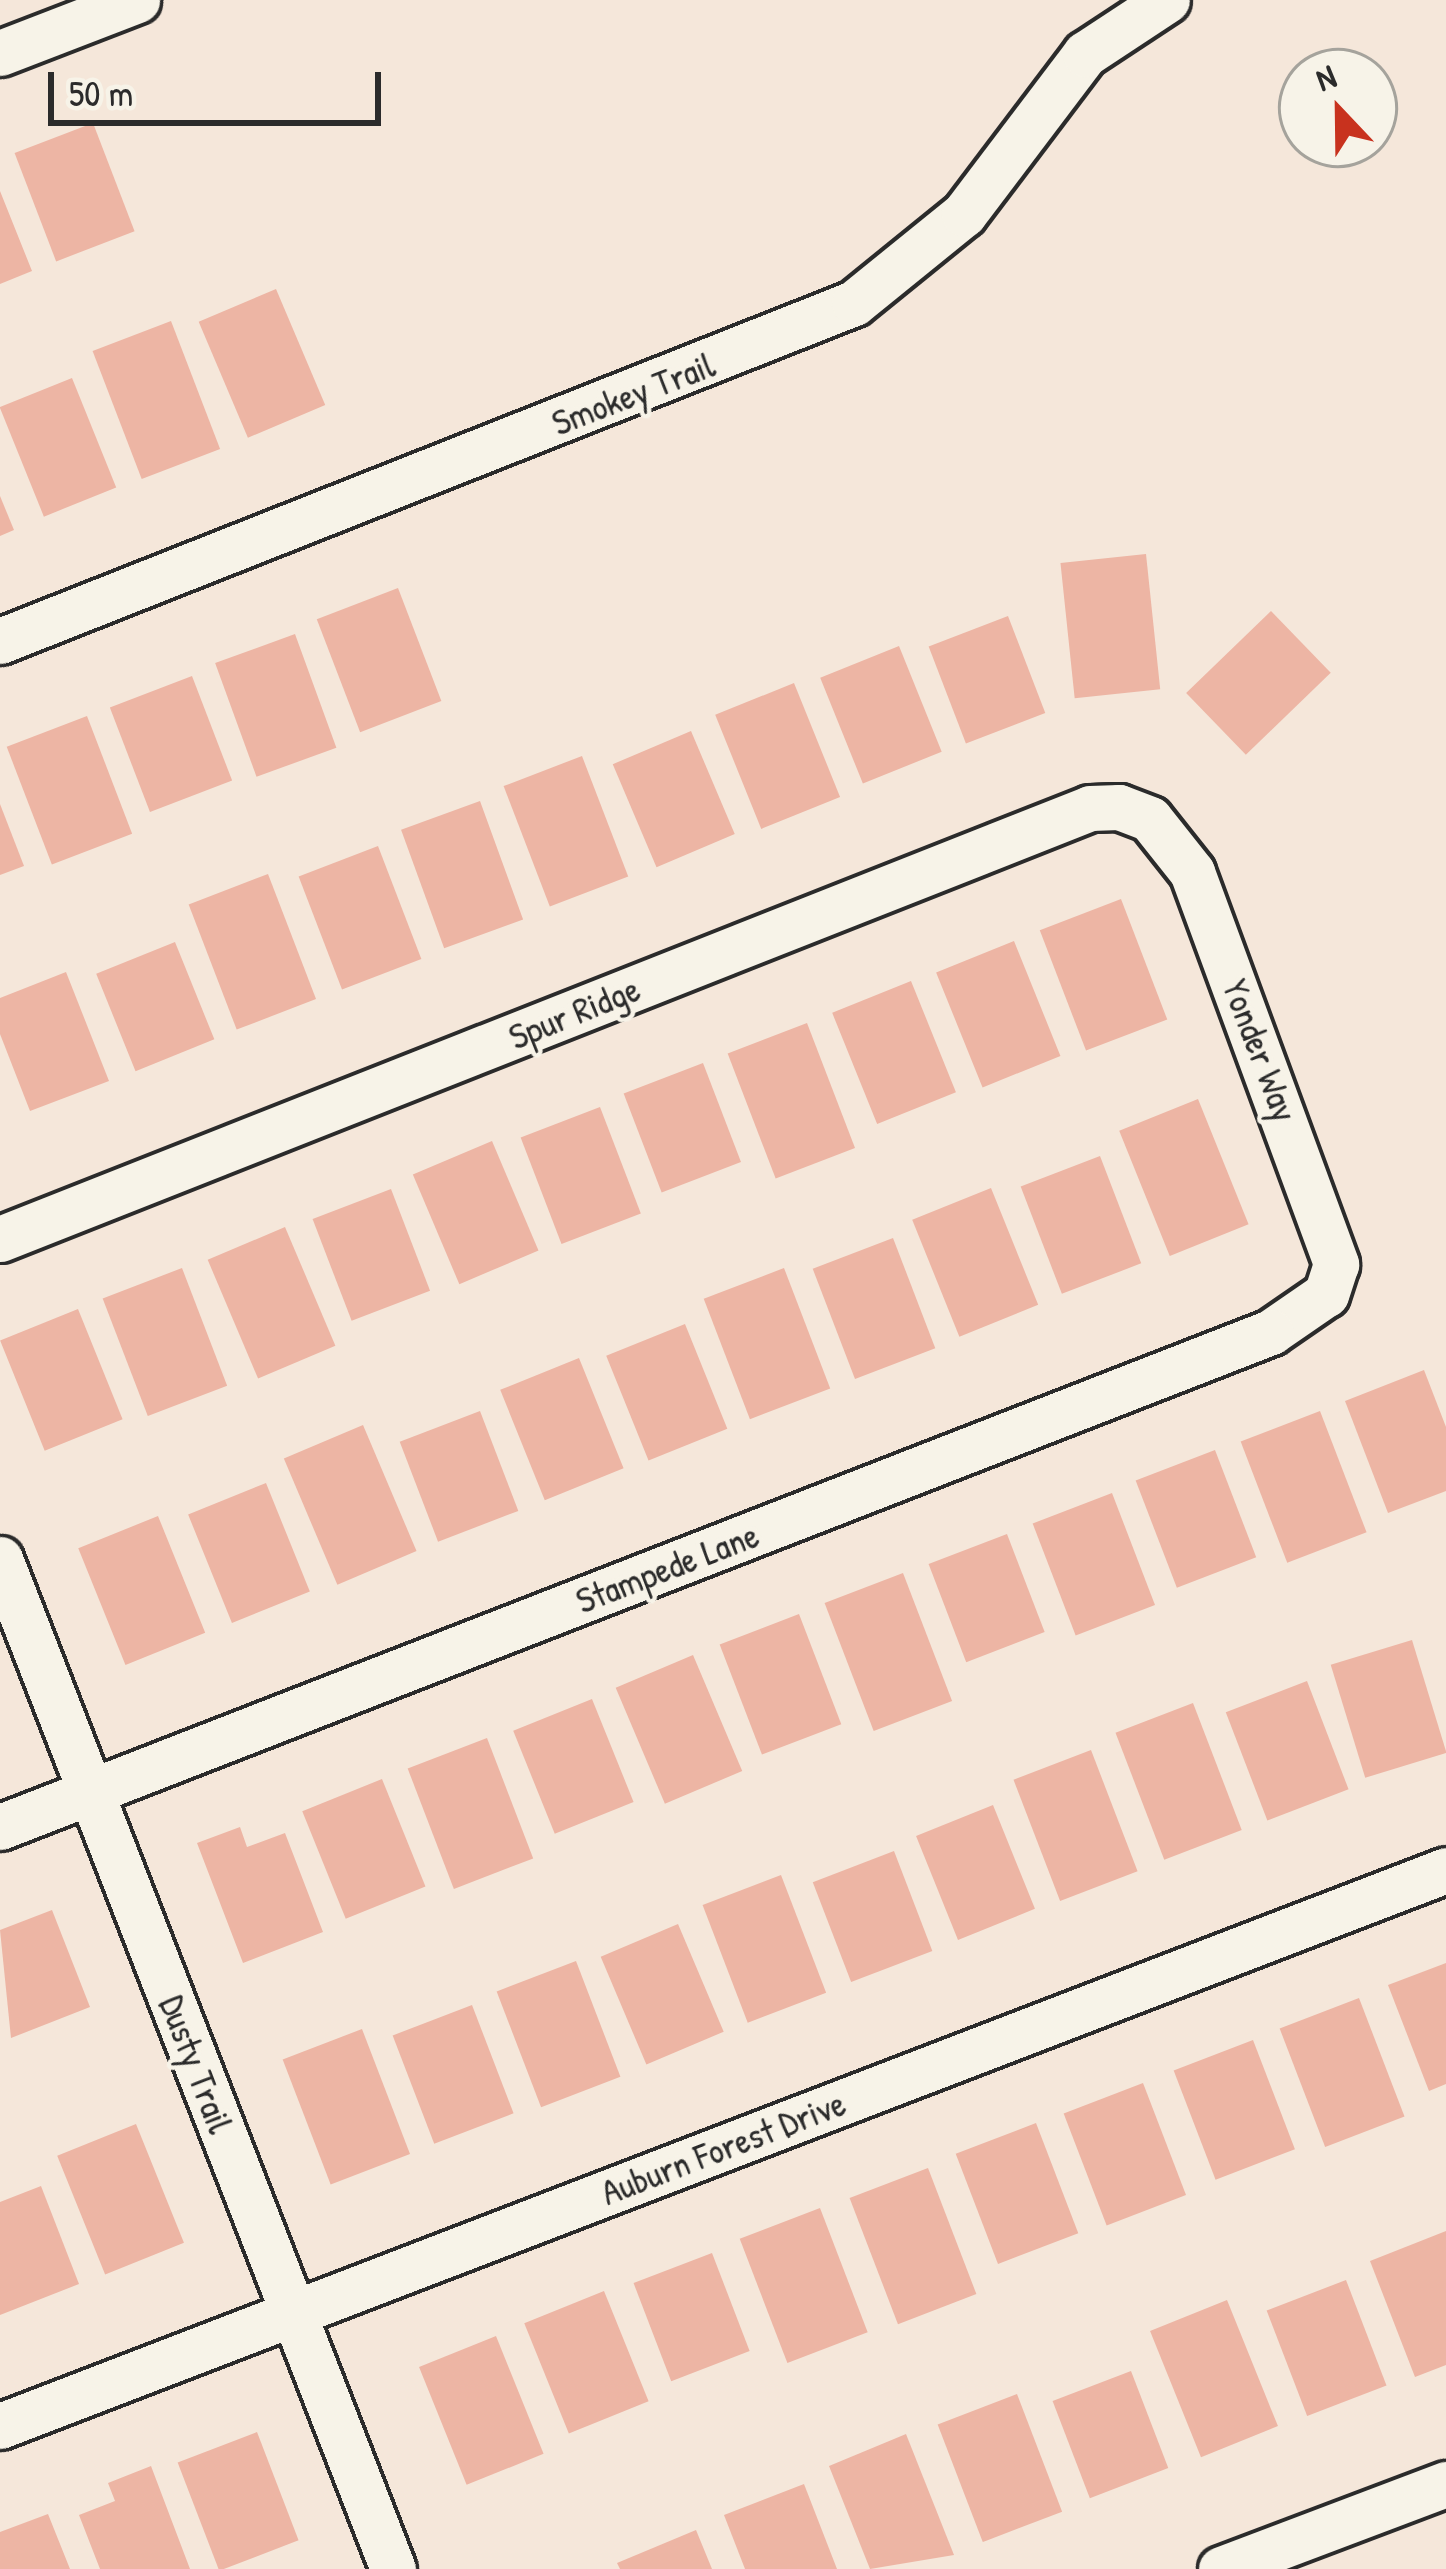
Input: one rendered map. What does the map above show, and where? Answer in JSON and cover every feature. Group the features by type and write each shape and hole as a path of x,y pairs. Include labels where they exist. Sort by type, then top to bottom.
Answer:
{"street":[{"path":"0,53 137,0"},
{"name":"Smokey Trail","path":"0,640 854,303 964,214 1085,54 1167,0"},
{"name":"Spur Ridge","path":"0,1239 1090,808 1150,819"},
{"name":"Yonder Way","path":"1150,819 1192,872 1329,1227 1327,1294"},
{"name":"Stampede Lane","path":"0,1826 1271,1332 1327,1294"},
{"name":"Dusty Trail","path":"0,1559 392,2569"},
{"name":"Auburn Forest Drive","path":"0,2426 1446,1870"},
{"path":"1221,2569 1446,2484"}],"building":[{"path":"93,123 135,231 56,261 15,153"},
{"path":"0,191 32,271 0,284"},
{"path":"276,289 325,405 248,438 199,322"},
{"path":"171,321 220,449 142,479 93,351"},
{"path":"72,378 116,487 44,517 0,407"},
{"path":"0,496 14,530 0,536"},
{"path":"1146,554 1160,689 1075,698 1060,563"},
{"path":"398,588 441,701 360,732 317,619"},
{"path":"1271,611 1331,673 1246,755 1186,693"},
{"path":"1008,616 1045,713 966,744 929,646"},
{"path":"295,634 336,748 257,777 215,663"},
{"path":"899,646 942,752 863,784 820,678"},
{"path":"192,676 232,781 150,812 110,708"},
{"path":"794,683 840,797 761,829 715,715"},
{"path":"87,716 132,834 52,864 7,747"},
{"path":"691,731 735,834 657,867 613,764"},
{"path":"582,756 628,876 550,907 504,786"},
{"path":"480,801 523,919 444,948 401,830"},
{"path":"0,804 24,866 0,875"},
{"path":"378,846 421,959 342,989 299,876"},
{"path":"268,874 316,999 237,1030 189,904"},
{"path":"1121,899 1167,1019 1086,1051 1040,930"},
{"path":"1014,941 1060,1056 983,1087 936,972"},
{"path":"175,942 214,1039 136,1071 96,974"},
{"path":"66,972 109,1081 30,1111 0,1034 0,998"},
{"path":"911,981 956,1092 877,1124 832,1013"},
{"path":"807,1023 855,1148 776,1179 728,1053"},
{"path":"703,1063 741,1162 662,1192 624,1093"},
{"path":"1198,1099 1249,1224 1170,1256 1119,1131"},
{"path":"600,1107 641,1213 561,1244 521,1137"},
{"path":"492,1141 538,1251 459,1284 413,1175"},
{"path":"1100,1156 1141,1263 1062,1294 1021,1186"},
{"path":"991,1188 1038,1305 959,1337 912,1220"},
{"path":"391,1189 430,1291 352,1321 313,1219"},
{"path":"285,1227 335,1346 258,1379 208,1260"},
{"path":"893,1238 935,1348 855,1379 813,1269"},
{"path":"182,1268 227,1386 148,1416 103,1298"},
{"path":"784,1268 830,1388 750,1419 704,1299"},
{"path":"78,1309 123,1419 45,1451 0,1340"},
{"path":"685,1324 727,1429 649,1461 606,1356"},
{"path":"579,1358 624,1468 545,1500 500,1390"},
{"path":"1424,1370 1446,1427 1446,1491 1388,1513 1345,1401"},
{"path":"480,1411 518,1511 438,1542 400,1442"},
{"path":"1320,1411 1367,1532 1287,1563 1241,1441"},
{"path":"363,1425 417,1551 337,1585 284,1459"},
{"path":"1215,1450 1256,1557 1177,1588 1136,1480"},
{"path":"266,1483 310,1591 232,1623 188,1514"},
{"path":"1112,1493 1155,1605 1076,1635 1033,1523"},
{"path":"158,1516 205,1633 125,1665 78,1548"},
{"path":"1007,1534 1045,1632 966,1662 929,1564"},
{"path":"903,1573 952,1701 874,1731 825,1603"},
{"path":"799,1614 841,1724 762,1755 720,1644"},
{"path":"1412,1640 1446,1753 1365,1778 1331,1665"},
{"path":"693,1655 742,1771 665,1804 616,1688"},
{"path":"1307,1681 1349,1789 1267,1820 1226,1712"},
{"path":"592,1699 634,1802 555,1834 513,1731"},
{"path":"1193,1703 1242,1830 1164,1860 1116,1733"},
{"path":"487,1738 533,1858 454,1889 408,1768"},
{"path":"1091,1750 1138,1871 1060,1901 1014,1780"},
{"path":"382,1779 425,1887 346,1919 302,1811"},
{"path":"993,1805 1035,1909 958,1940 916,1836"},
{"path":"240,1827 247,1847 285,1833 323,1932 243,1963 197,1843"},
{"path":"894,1851 932,1951 851,1982 813,1882"},
{"path":"781,1875 826,1993 748,2023 703,1905"},
{"path":"52,1910 90,2007 11,2038 0,1930"},
{"path":"678,1924 724,2032 646,2065 601,1957"},
{"path":"576,1961 620,2077 541,2107 497,1991"},
{"path":"1446,1963 1446,2084 1429,2091 1388,1985"},
{"path":"1359,1998 1405,2117 1325,2147 1280,2028"},
{"path":"472,2005 514,2113 434,2144 393,2035"},
{"path":"362,2029 410,2154 331,2185 283,2059"},
{"path":"1253,2040 1295,2149 1216,2180 1174,2070"},
{"path":"1143,2083 1186,2195 1107,2225 1064,2113"},
{"path":"1036,2123 1078,2233 998,2264 956,2154"},
{"path":"136,2124 184,2243 105,2275 57,2156"},
{"path":"928,2168 976,2294 898,2324 850,2198"},
{"path":"41,2186 79,2284 0,2315 0,2202"},
{"path":"820,2208 868,2332 787,2363 740,2239"},
{"path":"1446,2231 1446,2365 1415,2377 1370,2261"},
{"path":"712,2253 750,2351 671,2381 634,2283"},
{"path":"1346,2280 1386,2385 1307,2416 1267,2310"},
{"path":"604,2291 649,2401 569,2434 524,2323"},
{"path":"1227,2300 1278,2426 1201,2457 1150,2331"},
{"path":"496,2336 544,2454 467,2485 419,2367"},
{"path":"1131,2371 1168,2468 1090,2498 1053,2401"},
{"path":"1017,2394 1062,2512 983,2542 938,2424"},
{"path":"257,2432 299,2540 219,2569 178,2462"},
{"path":"906,2434 954,2555 870,2569 829,2466"},
{"path":"151,2466 190,2569 100,2569 79,2515 115,2501 108,2483"},
{"path":"804,2484 837,2569 745,2569 724,2515"},
{"path":"48,2514 70,2569 0,2569 0,2532"},
{"path":"696,2530 712,2569 620,2569 617,2563"}]}
